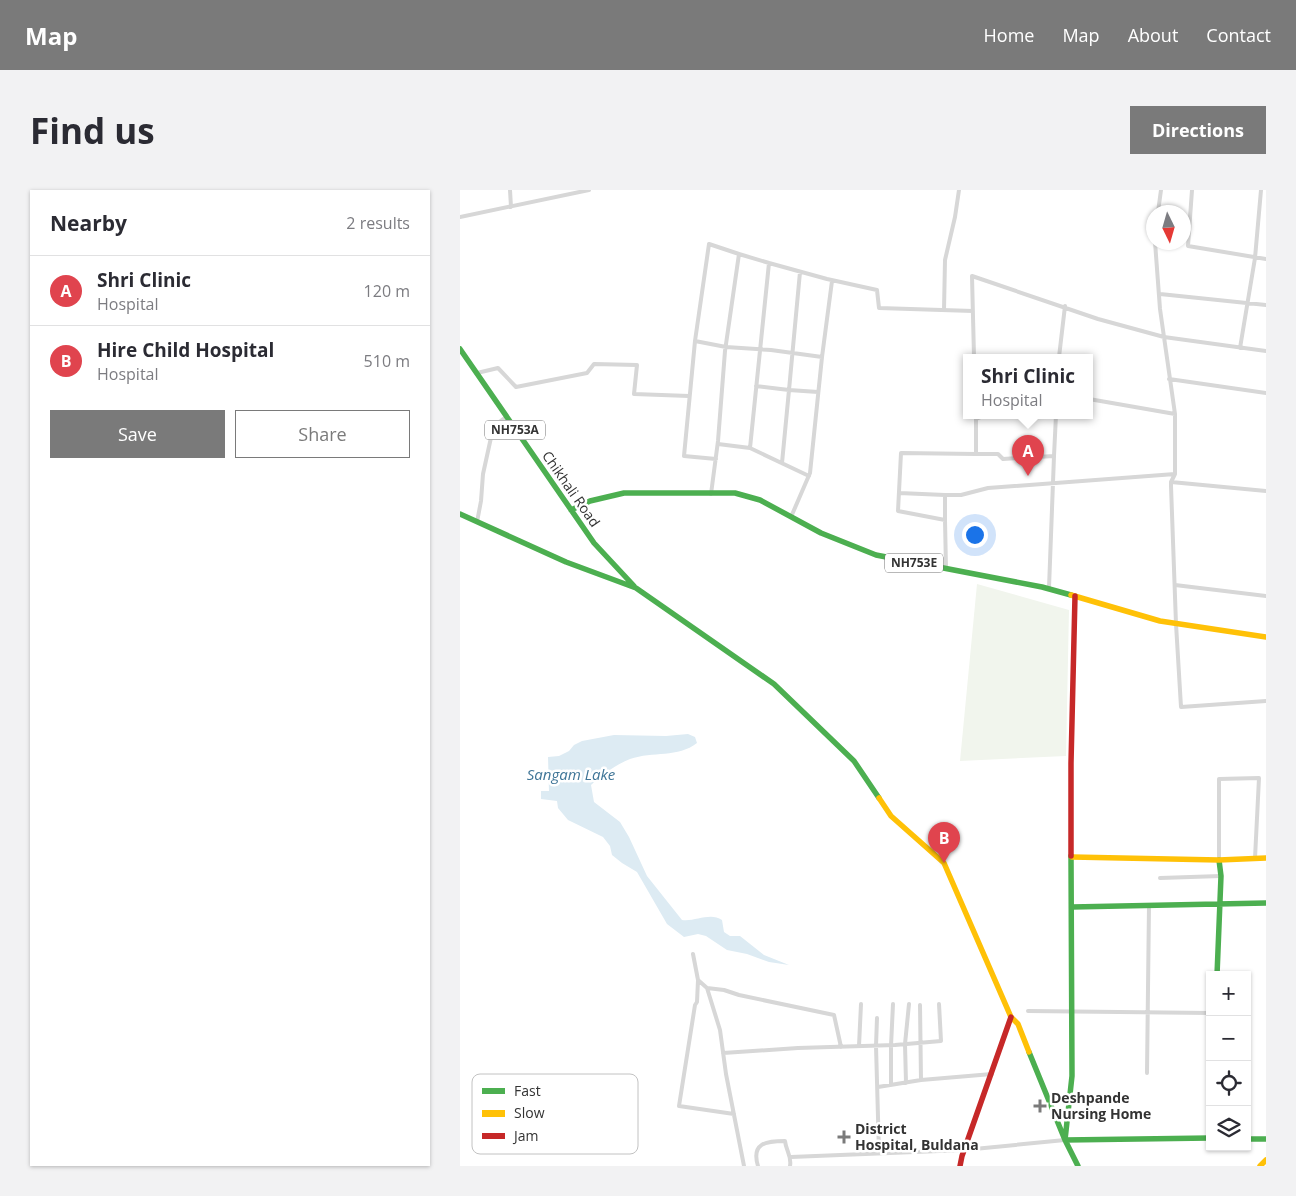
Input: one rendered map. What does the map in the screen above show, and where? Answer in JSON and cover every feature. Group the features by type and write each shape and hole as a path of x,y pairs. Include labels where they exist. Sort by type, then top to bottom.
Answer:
{"main road":[{"name":"Chikhali Road","path":"460,349 594,543 636,588"},
{"name":"NH753E","path":"571,510 590,500 624,493 736,493 760,500 821,533 876,555 946,570 1048,588 1160,622 1266,637"},
{"path":"460,514 566,562 636,588"},
{"name":"NH753A","path":"636,588 774,684 854,761 891,816 944,863 1011,1018 1018,1024 1065,1140 1078,1166"},
{"path":"1075,596 1071,763 1072,1076 1065,1140 1206,1138"},
{"path":"1072,858 1219,860 1266,858"},
{"path":"1217,971 1221,876 1219,860"},
{"path":"1072,906 1266,903"},
{"path":"960,1166 1011,1018"},
{"path":"1251,1139 1266,1139"},
{"path":"1260,1166 1266,1160"}],"street":[{"path":"510,190 511,207"},
{"path":"460,217 589,190"},
{"path":"944,310 945,260 955,217 958,190"},
{"path":"1159,205 1161,190"},
{"path":"1192,190 1188,246 1266,259"},
{"path":"1240,348 1255,258 1261,190"},
{"path":"716,460 684,456 695,341 709,244 800,272 876,290 879,308 973,311"},
{"path":"1156,250 1164,337 1175,414 1175,474 1171,482 1176,624 1182,707 1266,701"},
{"path":"711,494 718,444 726,347 739,254"},
{"path":"750,448 768,263"},
{"path":"782,463 800,272"},
{"path":"974,354 972,276 1065,306 1098,319 1164,337 1266,352"},
{"path":"791,516 809,476 832,280"},
{"path":"1160,294 1266,305"},
{"path":"1059,354 1065,306"},
{"path":"695,341 726,347 760,349 822,357"},
{"path":"477,373 498,368 516,387 587,374 594,364 637,365 634,394 689,396"},
{"path":"1169,379 1266,393"},
{"path":"756,386 818,392"},
{"path":"1093,400 1175,414"},
{"path":"477,522 483,474 492,433 495,425 506,417"},
{"path":"976,419 976,454"},
{"path":"1048,588 1056,419"},
{"path":"718,444 750,448 809,476"},
{"path":"945,520 898,511 901,452 998,454 1003,459 1054,456"},
{"path":"899,493 961,495 988,488 1175,474"},
{"path":"1171,482 1266,492"},
{"path":"945,494 946,570"},
{"path":"1175,585 1266,596"},
{"path":"1255,858 1259,778"},
{"path":"1219,860 1219,780 1266,778"},
{"path":"1160,878 1221,876"},
{"path":"1147,1073 1149,904"},
{"path":"693,954 698,980 697,1002 679,1106 734,1114"},
{"path":"698,980 707,988 720,1030 744,1166"},
{"path":"707,988 831,1013 834,1015 841,1047"},
{"path":"859,1046 861,1004"},
{"path":"891,1084 894,1004"},
{"path":"906,1083 905,1044 909,1004"},
{"path":"724,1053 798,1048 891,1046 941,1041 939,1004"},
{"path":"920,1005 921,1080"},
{"path":"1028,1011 1206,1013"},
{"path":"877,1018 879,1153"},
{"path":"878,1087 921,1080 992,1074"},
{"path":"791,1157 964,1150 1065,1140"},
{"path":"758,1166 757,1153 764,1142 785,1141 786,1148 791,1157 790,1166"}],"shaded area":[{"path":"977,584 1069,610 1066,756 960,761"}],"water":[{"name":"Sangam Lake","path":"688,734 695,737 697,743 690,748 674,753 648,755 630,759 605,774 591,785 594,802 620,822 647,876 682,920 713,917 722,920 724,932 730,936 740,936 764,955 789,965 769,962 747,954 727,950 706,936 698,934 684,937 667,924 637,872 612,855 610,846 603,837 568,820 558,808 557,801 541,799 541,791 549,791 548,757 559,756 582,741 614,735 666,736"}],"traffic: fast":[{"path":"460,349 594,543 634,586"},
{"path":"571,510 590,501 624,493 735,493 760,500 821,533 876,555 1042,587 1071,595"},
{"path":"460,514 566,562 636,588 774,684 854,761 879,798"},
{"path":"1071,856 1072,1076 1065,1140 1206,1138"},
{"path":"1217,971 1221,876 1219,860"},
{"path":"1072,907 1266,903"},
{"path":"1029,1052 1065,1140 1078,1166"},
{"path":"1251,1139 1266,1139"}],"traffic: slow":[{"path":"1071,595 1160,621 1266,637"},
{"path":"879,798 891,816 944,863 1011,1017 1018,1024 1029,1052"},
{"path":"1072,857 1219,860 1266,858"},
{"path":"1260,1166 1266,1160"}],"traffic: jam":[{"path":"1071,856 1075,596"},
{"path":"960,1166 1011,1017"}],"place":[{"name":"Shri Clinic","path":"1028,476"},
{"name":"Hire Child Hospital","path":"944,863"},
{"name":"Deshpande Nursing Home","path":"1040,1106"},
{"name":"District Hospital, Buldana","path":"844,1137"}]}
